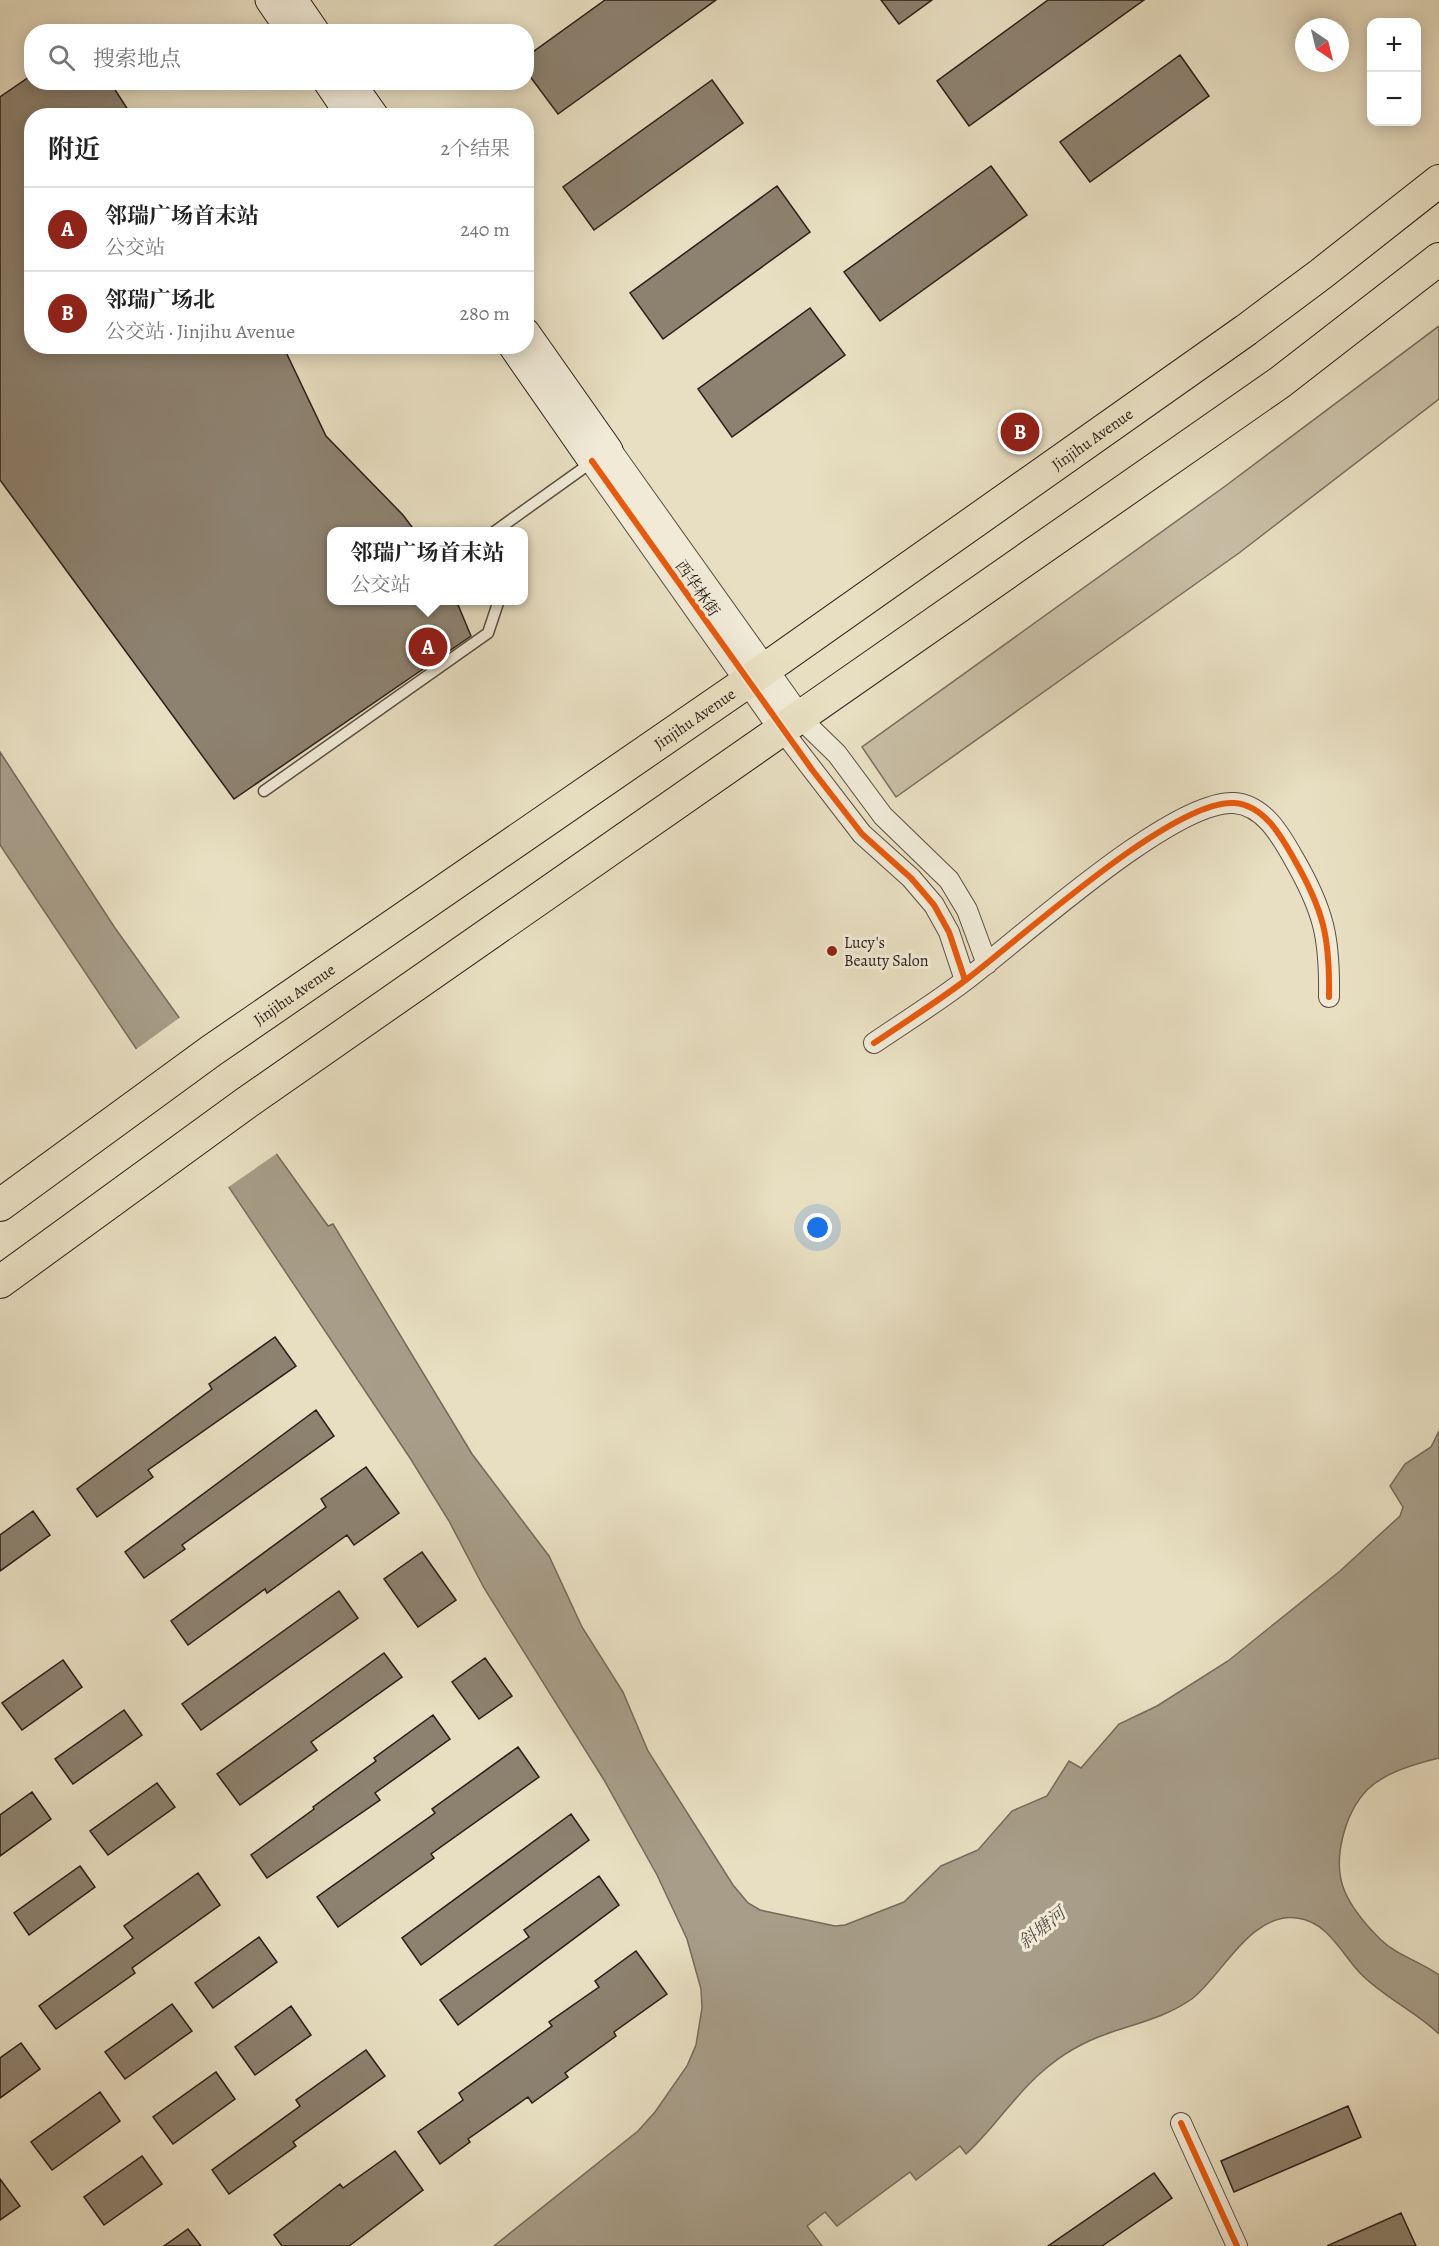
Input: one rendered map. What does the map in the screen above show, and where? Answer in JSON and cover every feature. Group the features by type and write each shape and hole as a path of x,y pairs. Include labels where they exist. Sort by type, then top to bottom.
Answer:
{"main road":[{"path":"269,0 286,24"},
{"path":"294,0 310,24"},
{"path":"332,90 345,108"},
{"path":"357,90 369,108"},
{"name":"Jinjihu Avenue","path":"0,1205 211,1051 756,676 1246,330 1439,181"},
{"path":"0,1282 246,1103 1279,383 1439,259"},
{"name":"西华林街","path":"534,345 601,455"},
{"name":"西华林街","path":"519,354 601,455"}],"street":[{"name":"西华林街","path":"601,455 791,724"},
{"path":"791,724 837,754 883,816 949,880 967,910 987,964"},
{"path":"791,724 862,834 911,878 934,905 949,933 965,980"},
{"path":"874,1043 987,964 1131,850 1208,808 1233,803 1251,807 1266,819 1277,832 1312,890 1325,924 1330,956 1329,997"},
{"path":"1181,2123 1236,2246"}],"lane":[{"path":"500,527 601,455"},
{"path":"264,791 488,633 497,605"}],"shaded area":[{"path":"1439,326 1439,399 1239,553 896,797 862,747 1224,487"}],"water":[{"name":"斜塘河","path":"0,752 115,928 328,1226 333,1224 472,1454 549,1556 582,1627 623,1692 648,1751 733,1885 748,1903 760,1910 835,1926 845,1925 904,1902 941,1866 978,1850 1012,1811 1047,1796 1069,1761 1081,1768 1119,1724 1157,1706 1228,1661 1340,1571 1400,1516 1403,1507 1390,1486 1405,1464 1431,1447 1439,1431 1439,1758 1392,1773 1368,1789 1353,1810 1347,1824 1339,1866 1341,1880 1348,1898 1375,1934 1393,1950 1439,1975 1439,2034 1369,1982 1333,1939 1317,1925 1297,1918 1281,1919 1252,1934 1204,1987 1184,2004 1174,2010 1092,2040 1058,2059 1033,2080 966,2154 960,2146 916,2180 910,2172 837,2226 825,2212 807,2226 822,2246 494,2246 638,2131 655,2112 687,2066 696,2045 702,2008 701,1989 687,1939 657,1875 604,1780 484,1588 449,1521 410,1458 0,845"}],"pier":[{"path":"182,1016 279,1152 227,1188 135,1050"}],"building":[{"path":"605,0 716,0 558,114 534,82 534,51"},
{"path":"881,0 932,0 899,24"},
{"path":"1048,0 1144,0 969,126 937,81"},
{"path":"1180,55 1209,96 1090,182 1060,142"},
{"path":"24,80 24,90 115,90 127,108 24,108 24,354 287,354 326,436 412,527 327,527 327,605 458,605 471,636 234,799 0,480 0,97"},
{"path":"712,80 743,123 594,230 563,187"},
{"path":"991,166 1027,215 880,321 844,272"},
{"path":"777,186 810,232 663,339 630,293"},
{"path":"810,308 845,355 732,437 698,389"},
{"path":"275,1337 296,1366 148,1470 153,1477 97,1517 77,1489 212,1389 209,1384"},
{"path":"316,1410 334,1436 182,1545 185,1549 144,1578 125,1552"},
{"path":"366,1467 399,1513 354,1545 347,1535 267,1593 265,1589 188,1645 171,1621 326,1507 321,1499"},
{"path":"33,1511 50,1535 0,1571 0,1535"},
{"path":"422,1552 456,1600 418,1627 384,1579"},
{"path":"339,1591 358,1618 201,1730 182,1704"},
{"path":"384,1653 402,1677 311,1742 317,1750 240,1805 217,1774"},
{"path":"485,1658 512,1696 479,1719 452,1682"},
{"path":"63,1660 82,1687 22,1730 2,1703"},
{"path":"124,1710 142,1735 73,1784 55,1759"},
{"path":"433,1715 450,1739 375,1793 380,1800 267,1878 251,1855 314,1809 313,1807 376,1761 374,1758"},
{"path":"518,1747 539,1777 431,1854 434,1858 338,1927 317,1897 435,1813 432,1809"},
{"path":"157,1783 175,1807 108,1855 90,1831"},
{"path":"32,1792 51,1819 0,1856 0,1815"},
{"path":"571,1814 589,1840 421,1965 402,1938"},
{"path":"80,1866 95,1887 29,1935 14,1913"},
{"path":"198,1873 220,1905 132,1968 135,1973 56,2029 39,2006 133,1938 124,1926"},
{"path":"599,1876 619,1905 458,2025 440,2000 529,1937 524,1930"},
{"path":"259,1937 277,1962 213,2008 195,1983"},
{"path":"636,1951 667,1994 614,2032 616,2036 565,2073 568,2077 532,2103 528,2097 468,2139 470,2142 440,2164 418,2132 463,2100 459,2093 552,2026 549,2022 599,1987 595,1981"},
{"path":"172,2004 192,2031 125,2079 105,2052"},
{"path":"291,2006 311,2035 255,2075 235,2047"},
{"path":"21,2043 40,2069 0,2098 0,2058"},
{"path":"366,2050 385,2076 293,2142 296,2146 229,2194 212,2170 300,2106 296,2100"},
{"path":"216,2072 235,2099 173,2144 153,2117"},
{"path":"100,2092 120,2121 52,2170 31,2142"},
{"path":"1348,2106 1361,2137 1234,2192 1221,2161"},
{"path":"395,2151 423,2190 349,2246 282,2246 274,2235 340,2184 343,2188"},
{"path":"142,2156 162,2184 104,2225 84,2197"},
{"path":"1154,2173 1172,2198 1102,2246 1048,2246"},
{"path":"0,2179 20,2206 0,2220"},
{"path":"1401,2213 1416,2246 1327,2246"},
{"path":"188,2229 201,2246 164,2246"}],"cycle path":[{"path":"592,461 813,771 862,834 911,878 934,905 949,932 965,980"},
{"path":"874,1043 956,987 1098,874 1137,846 1174,823 1207,808 1234,803 1254,809 1270,823 1304,877 1319,910 1323,925 1328,958 1329,997"},
{"path":"1181,2123 1237,2246"}],"place":[{"name":"邻瑞广场北","path":"1020,432"},
{"name":"邻瑞广场首末站","path":"428,647"},
{"name":"Lucy's Beauty Salon","path":"832,951"}]}
